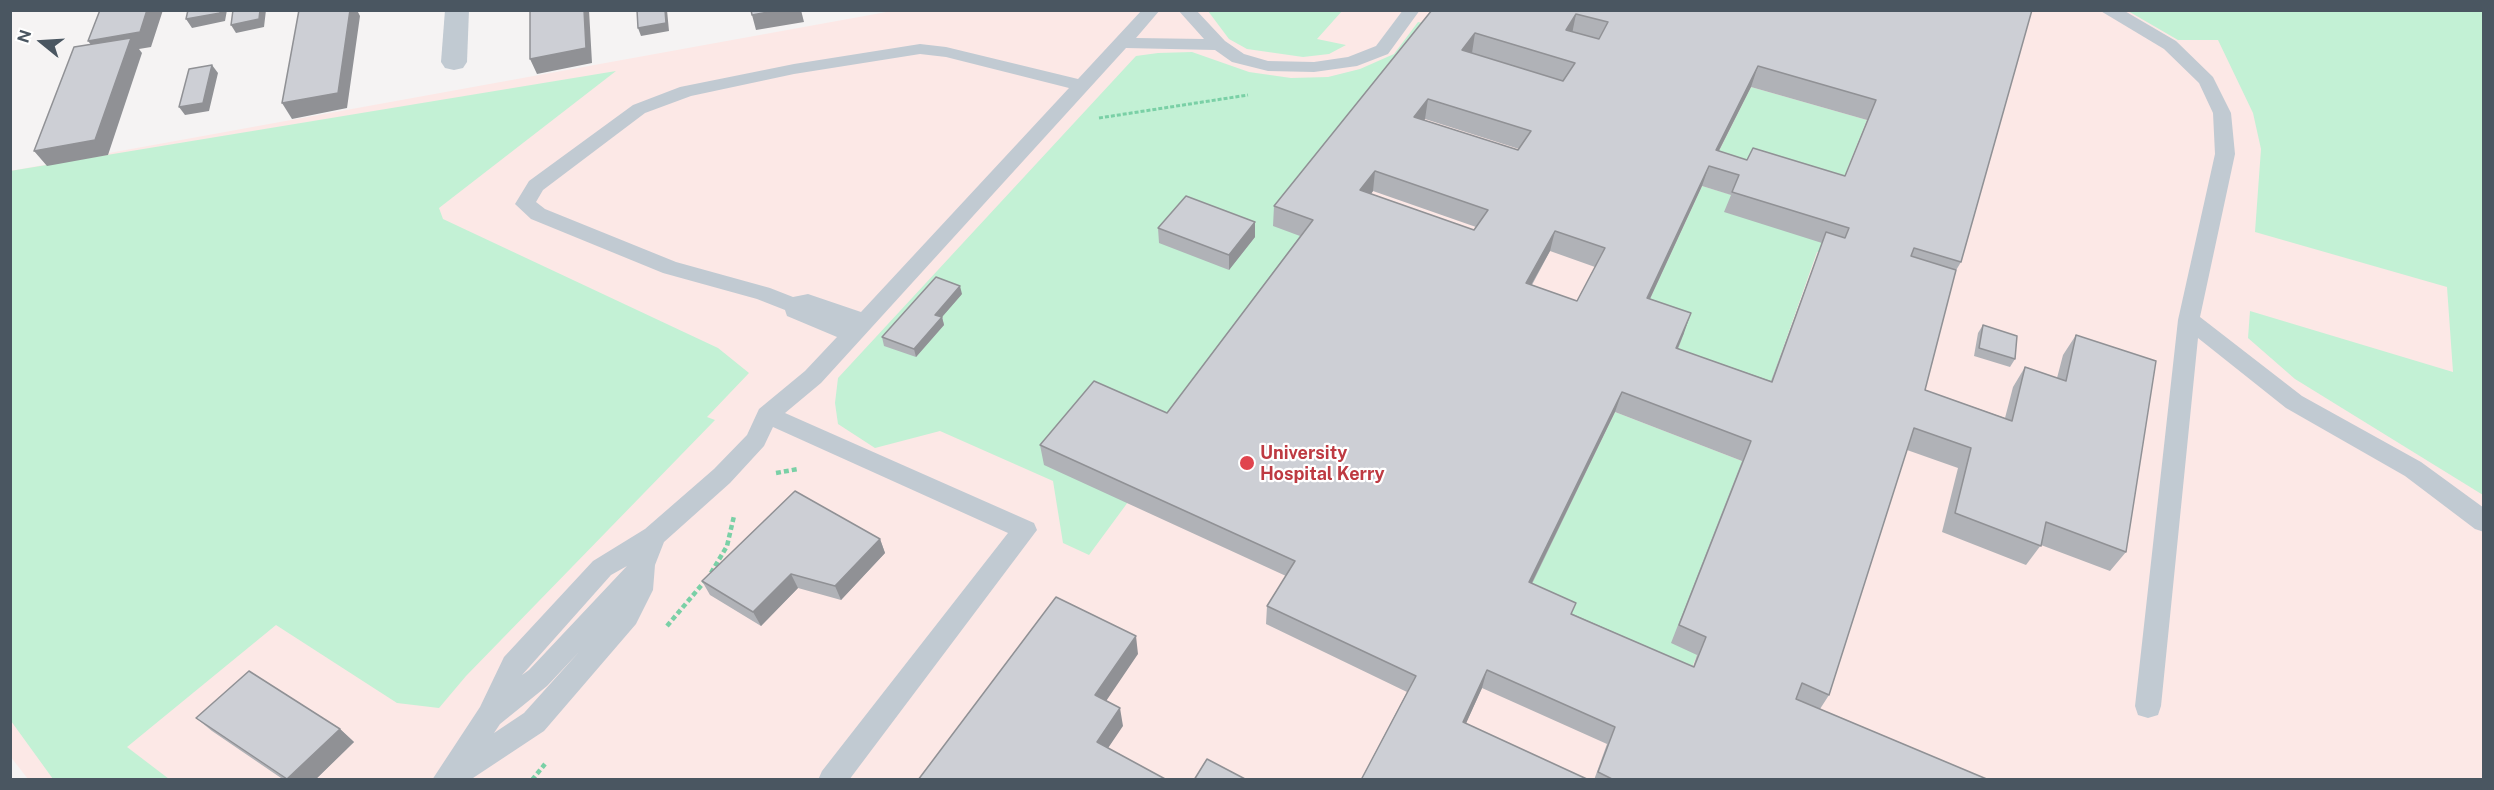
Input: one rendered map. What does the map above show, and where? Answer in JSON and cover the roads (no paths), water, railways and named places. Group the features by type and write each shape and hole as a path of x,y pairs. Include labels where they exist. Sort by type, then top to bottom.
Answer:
{"street":[{"path":"454,62 457,10"}],"lane":[{"path":"446,780 490,716 513,665 521,656 602,568 654,536 722,476 756,440 767,415 813,377 1124,43 1152,10"},
{"path":"1186,10 1219,45 1238,58 1268,66 1314,67 1351,62 1383,50 1412,10"},
{"path":"2107,10 2128,19 2170,45 2207,81 2222,113 2225,154 2189,320 2148,706"},
{"path":"1124,43 1219,45"},
{"path":"858,328 796,312 792,305 763,293 670,268 538,214 525,204 536,186 639,109 686,91 879,54 920,50 946,52 1082,86"},
{"path":"2189,320 2294,402 2413,469 2484,522"},
{"path":"767,415 1025,530 832,780"},
{"path":"446,780 534,722 627,616 640,590 643,565 654,536"},
{"path":"490,716 538,678 643,565"}],"place":[{"name":"University Hospital Kerry","path":"1247,463"}]}
